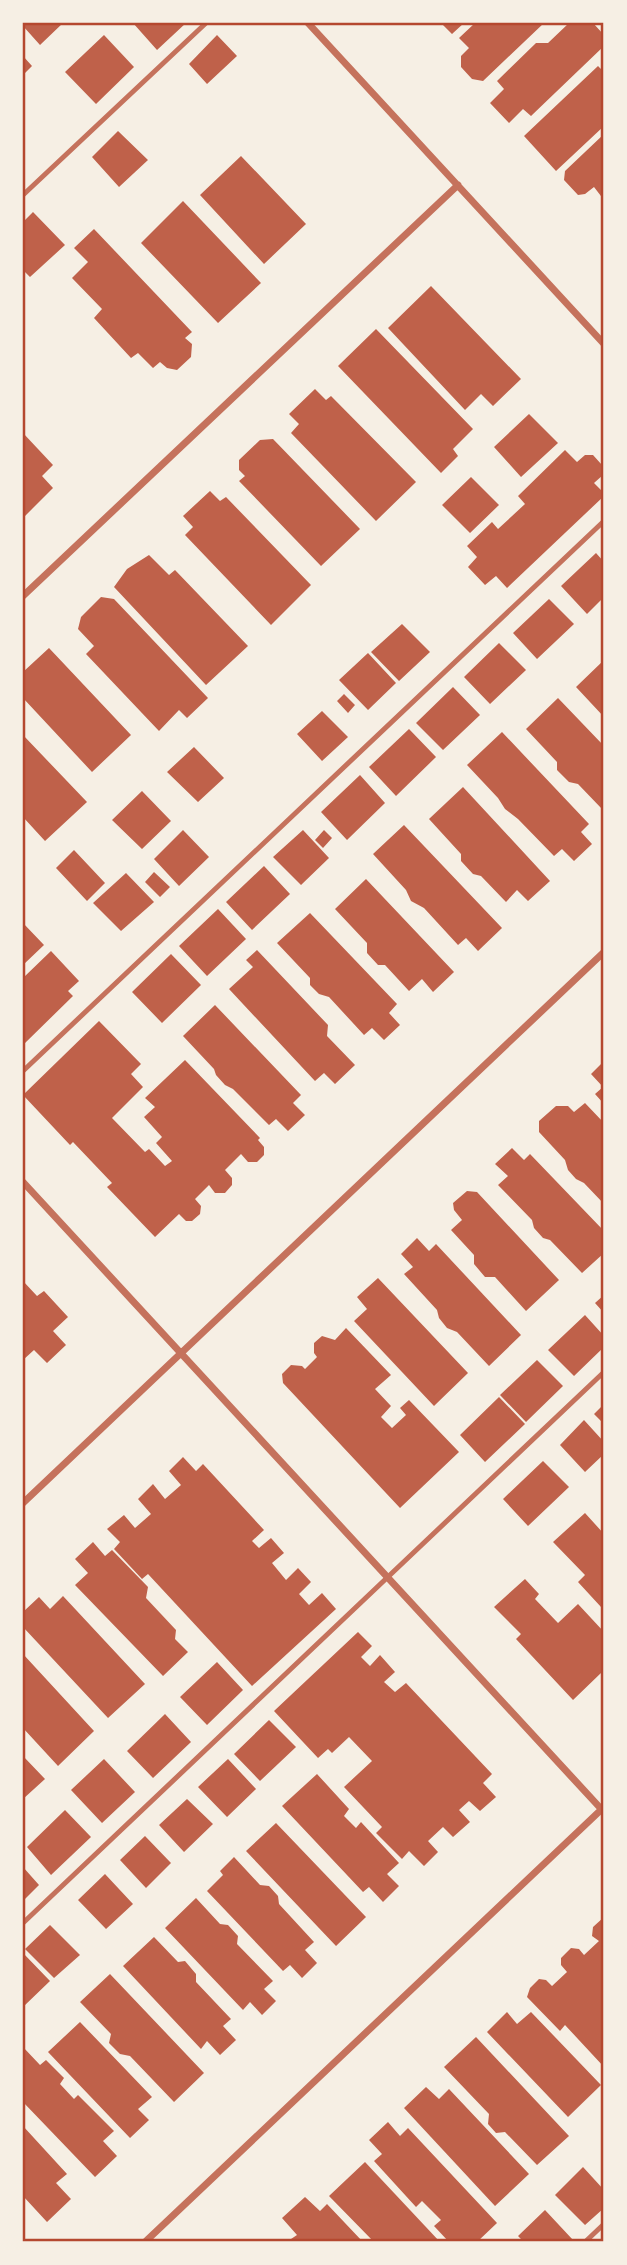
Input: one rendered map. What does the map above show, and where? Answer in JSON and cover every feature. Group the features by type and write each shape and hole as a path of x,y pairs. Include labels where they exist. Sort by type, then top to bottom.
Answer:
{"street":[{"path":"308,23 604,344"},
{"path":"23,596 458,185"},
{"path":"23,1503 604,952"},
{"path":"23,1182 604,1809 145,2242"}],"lane":[{"path":"23,195 206,23"},
{"path":"23,1071 604,521"},
{"path":"23,1923 604,1373"},
{"path":"585,2242 604,2224"}],"building":[{"path":"23,23 63,23 40,45"},
{"path":"133,23 186,23 157,50"},
{"path":"441,23 464,23 452,34"},
{"path":"475,23 544,23 483,81 472,79 461,67 461,56 469,48 459,38"},
{"path":"569,23 593,23 604,35 604,46 531,116 523,109 509,123 490,103 504,89 497,81 536,43 548,43"},
{"path":"104,35 134,67 96,104 65,72"},
{"path":"217,35 237,56 207,84 189,64"},
{"path":"23,56 32,66 23,75"},
{"path":"598,66 604,72 604,126 556,171 524,136"},
{"path":"118,131 148,160 119,187 92,157"},
{"path":"604,134 604,200 594,187 585,194 578,195 564,180 565,171"},
{"path":"241,156 306,224 264,264 200,195"},
{"path":"183,201 261,283 218,323 141,243"},
{"path":"33,212 65,245 30,277 23,270 23,222"},
{"path":"94,229 192,332 185,338 192,344 191,357 177,370 167,368 160,362 153,368 138,353 131,358 94,318 102,309 72,278 88,262 74,248"},
{"path":"431,286 521,379 493,406 481,394 465,410 388,328"},
{"path":"376,329 473,429 453,449 458,456 441,473 338,366"},
{"path":"315,389 326,400 331,396 416,482 376,521 291,433 299,424 289,414"},
{"path":"529,414 558,443 521,477 494,447"},
{"path":"23,433 53,465 42,476 53,488 23,518"},
{"path":"273,439 360,529 321,566 239,481 245,476 239,470 239,460 260,440"},
{"path":"565,450 577,462 585,455 593,455 602,465 603,475 594,483 604,496 507,588 496,576 485,585 468,567 477,557 467,546 492,522 498,529 525,504 518,496"},
{"path":"471,477 499,505 470,533 442,505"},
{"path":"210,491 220,501 226,497 311,585 271,625 185,535 193,527 183,516"},
{"path":"596,553 604,562 604,597 587,614 561,586"},
{"path":"149,555 169,575 175,570 248,646 206,685 114,587 127,569"},
{"path":"101,597 114,599 208,698 187,718 179,710 159,731 86,654 94,646 78,629 81,617"},
{"path":"549,599 574,624 537,659 513,633"},
{"path":"402,624 430,652 399,681 371,652"},
{"path":"499,643 526,670 490,704 464,677"},
{"path":"49,648 131,735 92,772 23,698 23,672"},
{"path":"368,653 396,683 368,710 339,680"},
{"path":"604,660 604,717 576,687"},
{"path":"453,687 480,715 443,750 416,723"},
{"path":"344,694 355,705 348,713 337,701"},
{"path":"558,698 604,746 602,809 578,784 569,782 557,770 557,762 526,729"},
{"path":"322,711 348,737 322,761 297,734"},
{"path":"409,729 436,757 396,796 369,767"},
{"path":"502,732 589,824 581,832 592,844 574,861 562,849 554,856 505,809 467,765"},
{"path":"23,735 87,802 45,841 23,817"},
{"path":"194,747 224,778 198,802 167,772"},
{"path":"360,775 385,803 347,840 321,812"},
{"path":"463,787 550,881 528,901 517,890 506,902 481,876 473,874 461,861 461,854 429,819"},
{"path":"142,791 171,821 142,849 112,820"},
{"path":"404,825 502,928 478,951 466,938 458,945 424,908 411,901 406,890 373,854"},
{"path":"183,830 209,857 179,886 154,859"},
{"path":"303,830 329,858 301,885 273,857"},
{"path":"324,830 332,838 323,848 315,840"},
{"path":"74,850 105,883 87,901 56,868"},
{"path":"264,866 290,894 252,930 226,902"},
{"path":"154,872 170,887 160,897 145,882"},
{"path":"126,873 154,902 121,931 93,903"},
{"path":"366,879 454,972 433,992 422,979 409,991 385,965 378,965 367,953 367,943 335,909"},
{"path":"218,909 246,939 207,976 179,946"},
{"path":"310,913 397,1004 389,1013 400,1025 384,1040 372,1028 364,1035 329,997 319,994 310,985 310,978 277,943"},
{"path":"23,923 44,945 23,965"},
{"path":"257,950 328,1025 327,1036 355,1065 335,1084 324,1073 315,1081 229,989 253,967 246,960"},
{"path":"51,951 79,981 68,991 73,996 23,1045 23,978"},
{"path":"171,954 201,985 162,1023 132,992"},
{"path":"215,1005 301,1095 293,1103 305,1115 288,1131 276,1119 269,1125 233,1089 225,1085 183,1036"},
{"path":"99,1021 141,1064 131,1074 143,1087 112,1118 145,1152 149,1149 165,1166 172,1161 156,1143 162,1137 144,1117 155,1107 145,1098 185,1060 260,1138 258,1140 264,1147 264,1155 257,1162 248,1162 241,1154 225,1170 232,1178 232,1185 225,1193 215,1193 209,1185 195,1199 201,1206 200,1214 192,1221 186,1221 179,1214 155,1237 107,1187 112,1183 73,1142 70,1145 23,1095"},
{"path":"604,1061 604,1104 595,1094 603,1087 591,1074"},
{"path":"585,1103 604,1123 604,1204 584,1183 576,1179 568,1170 565,1160 539,1132 539,1121 556,1106 568,1106 574,1112"},
{"path":"512,1148 524,1160 530,1154 604,1231 604,1253 582,1273 550,1240 543,1238 534,1228 532,1220 498,1185 508,1176 495,1164"},
{"path":"467,1191 477,1192 559,1280 526,1311 495,1277 485,1277 474,1264 474,1255 451,1230 462,1220 454,1210 453,1203"},
{"path":"417,1238 429,1251 436,1244 521,1335 489,1366 457,1332 447,1328 439,1318 437,1310 404,1274 413,1267 401,1254"},
{"path":"378,1278 468,1373 434,1406 354,1321 367,1309 357,1297"},
{"path":"23,1281 37,1296 44,1291 68,1317 53,1331 66,1345 47,1363 34,1350 23,1360"},
{"path":"604,1295 604,1313 595,1303"},
{"path":"585,1315 604,1336 604,1347 574,1376 548,1350"},
{"path":"346,1328 391,1375 375,1389 391,1406 381,1417 392,1428 406,1415 400,1408 409,1400 459,1452 400,1508 283,1383 282,1374 291,1365 305,1369 317,1357 314,1343 322,1336 335,1340"},
{"path":"537,1360 563,1386 526,1422 500,1395"},
{"path":"499,1397 525,1424 485,1462 460,1435"},
{"path":"604,1404 604,1424 594,1414"},
{"path":"584,1420 604,1442 604,1454 585,1472 560,1445"},
{"path":"183,1457 196,1471 203,1464 264,1530 252,1541 259,1548 271,1538 284,1553 272,1563 286,1580 298,1568 311,1582 299,1594 309,1605 322,1593 336,1609 252,1686 148,1574 142,1579 114,1549 120,1542 107,1529 124,1515 135,1528 151,1514 138,1499 153,1484 165,1499 181,1485 169,1471"},
{"path":"543,1461 569,1487 528,1526 503,1499"},
{"path":"585,1513 604,1534 604,1604 601,1607 578,1582 585,1575 553,1542"},
{"path":"93,1542 105,1556 112,1550 148,1587 146,1598 176,1630 175,1639 188,1652 163,1676 75,1585 88,1573 75,1559"},
{"path":"525,1579 539,1594 535,1599 558,1623 578,1604 604,1632 604,1677 601,1673 573,1700 516,1639 521,1634 494,1607"},
{"path":"63,1596 145,1684 108,1718 23,1627 23,1612 39,1597 50,1609"},
{"path":"358,1632 372,1646 361,1657 370,1666 380,1655 395,1672 384,1682 395,1692 406,1683 492,1774 483,1783 496,1797 480,1811 469,1801 459,1810 470,1822 453,1837 443,1827 428,1841 438,1852 424,1866 409,1851 402,1859 376,1833 382,1827 344,1787 372,1761 349,1737 332,1753 328,1749 318,1758 274,1711"},
{"path":"23,1654 94,1731 58,1766 23,1728"},
{"path":"217,1662 243,1690 207,1725 180,1697"},
{"path":"165,1714 191,1742 153,1778 127,1751"},
{"path":"269,1720 296,1747 260,1781 234,1754"},
{"path":"23,1756 45,1779 23,1799"},
{"path":"104,1759 135,1792 102,1823 71,1790"},
{"path":"228,1759 256,1789 227,1817 198,1787"},
{"path":"317,1774 349,1809 344,1816 356,1828 361,1822 399,1863 387,1874 399,1886 383,1902 369,1887 363,1892 282,1806"},
{"path":"187,1799 213,1824 184,1852 159,1825"},
{"path":"65,1810 91,1837 51,1875 27,1847"},
{"path":"276,1823 366,1917 336,1946 246,1851"},
{"path":"145,1836 171,1863 146,1888 120,1860"},
{"path":"234,1857 260,1885 269,1886 278,1896 279,1904 314,1942 305,1950 317,1963 302,1978 290,1965 283,1971 207,1891 223,1875 220,1871"},
{"path":"23,1867 39,1885 23,1901"},
{"path":"105,1874 133,1904 106,1929 78,1900"},
{"path":"196,1898 220,1924 228,1925 238,1936 237,1944 273,1981 264,1989 276,2001 262,2015 250,2002 243,2010 165,1928"},
{"path":"604,1917 604,2067 565,2025 560,2031 527,1997 530,1988 539,1979 546,1980 552,1986 567,1972 561,1965 561,1958 571,1948 579,1949 584,1955 599,1941 592,1936 593,1927"},
{"path":"50,1925 80,1955 54,1978 25,1949"},
{"path":"154,1937 178,1962 185,1961 196,1974 196,1982 231,2019 223,2026 236,2040 220,2055 207,2041 201,2049 123,1966"},
{"path":"23,1953 50,1981 23,2007"},
{"path":"110,1974 204,2073 174,2102 130,2056 120,2054 109,2043 111,2034 80,2002"},
{"path":"507,2012 517,2024 531,2012 601,2085 568,2117 487,2032"},
{"path":"80,2022 152,2097 138,2109 149,2120 130,2138 48,2052"},
{"path":"476,2037 569,2136 537,2165 505,2132 496,2133 488,2124 489,2114 444,2067"},
{"path":"23,2047 40,2065 46,2060 64,2078 60,2084 74,2099 78,2095 114,2131 103,2141 117,2156 95,2177 23,2102"},
{"path":"426,2087 439,2099 449,2089 529,2174 495,2206 404,2108"},
{"path":"388,2122 400,2136 408,2128 497,2223 477,2242 449,2242 434,2226 441,2220 422,2201 416,2207 374,2161 382,2154 369,2140"},
{"path":"23,2126 67,2174 56,2183 71,2199 47,2222 23,2196"},
{"path":"365,2162 440,2242 374,2242 329,2196"},
{"path":"583,2167 604,2190 604,2208 585,2225 555,2195"},
{"path":"305,2197 320,2211 327,2204 363,2242 294,2242 291,2239 297,2235 282,2218"},
{"path":"545,2210 573,2240 524,2242 518,2236"}]}
